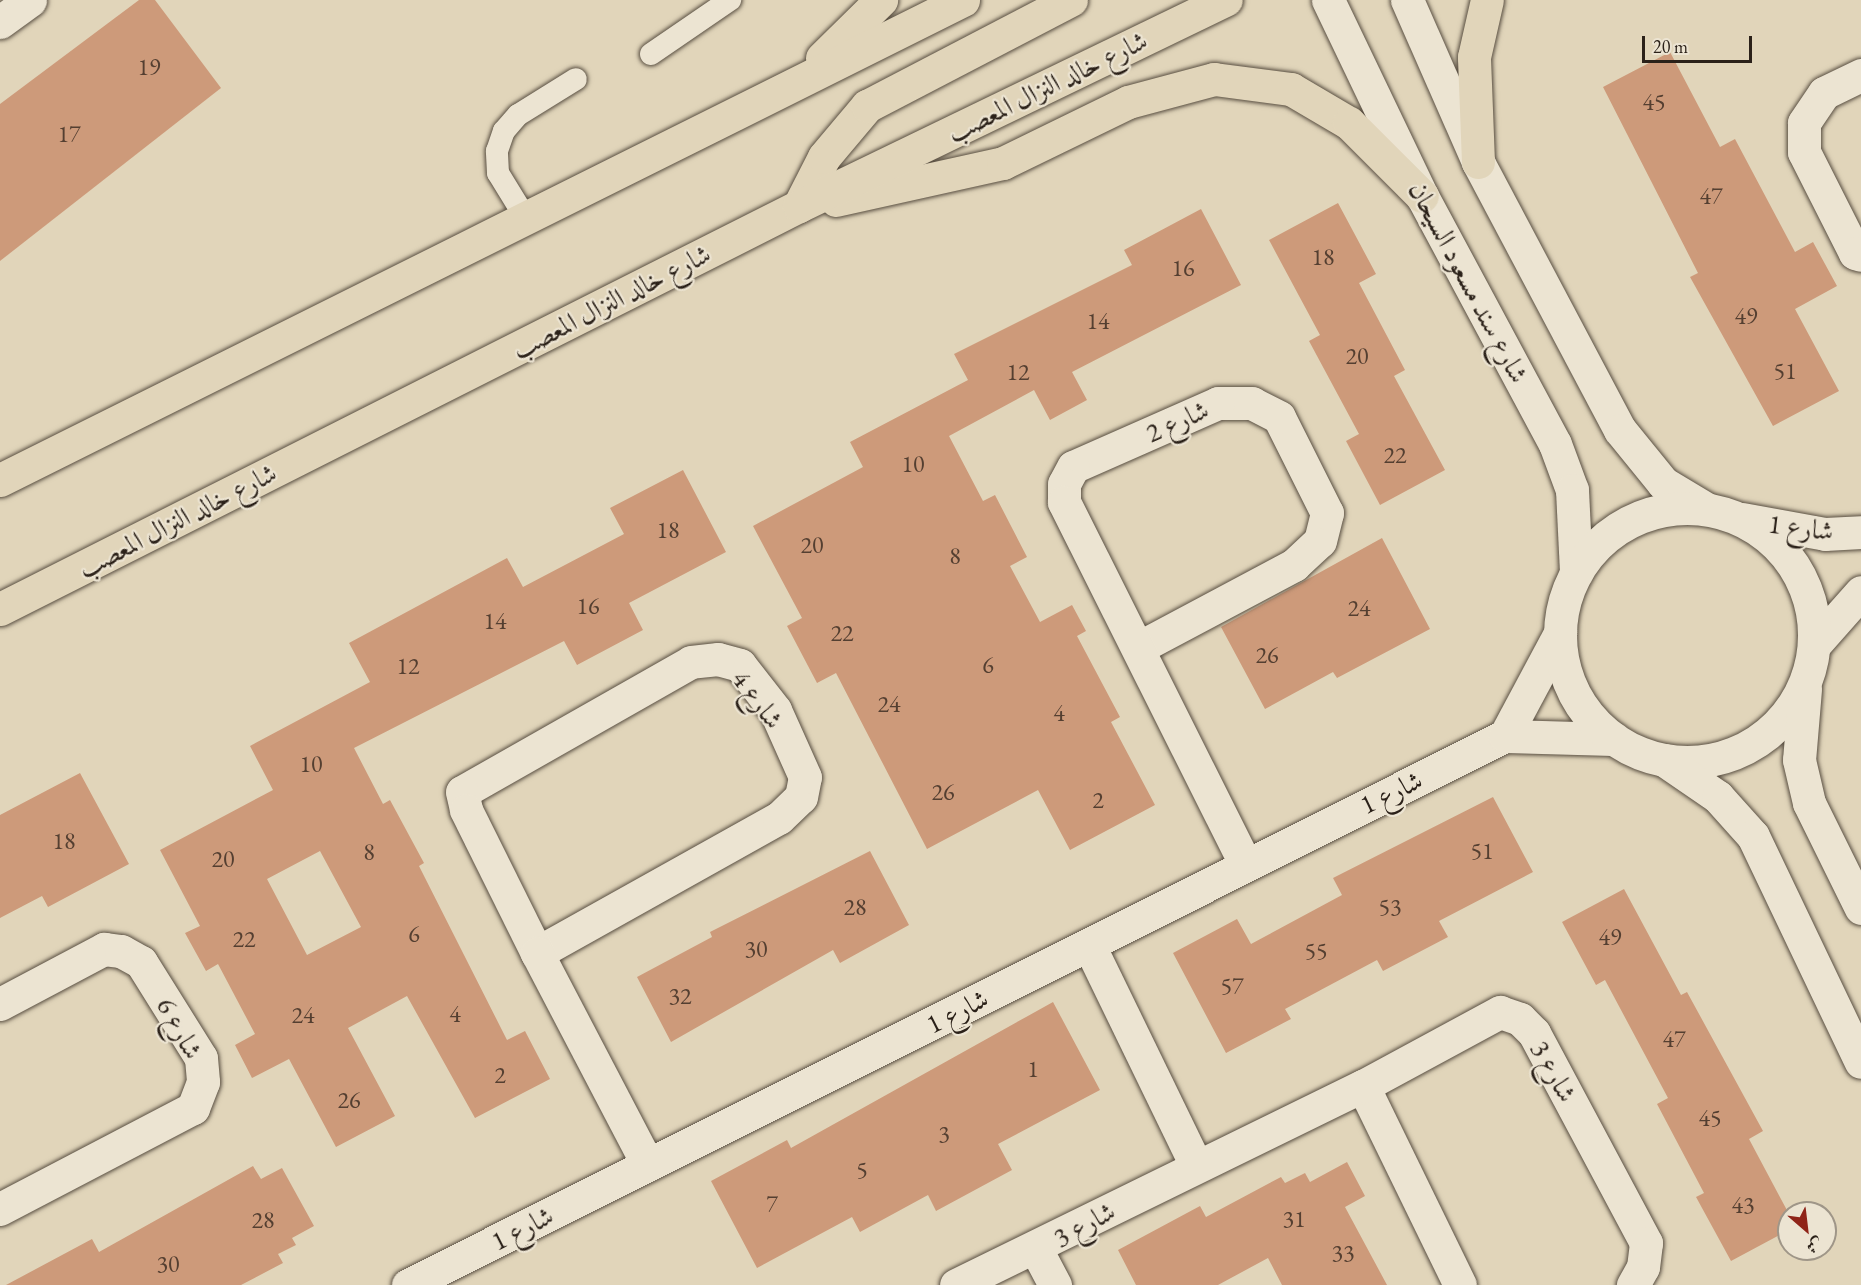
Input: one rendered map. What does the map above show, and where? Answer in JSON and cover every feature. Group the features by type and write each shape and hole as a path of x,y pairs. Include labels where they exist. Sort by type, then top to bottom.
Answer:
{"main road":[{"path":"802,77 881,0"},
{"path":"0,480 802,77 963,0"},
{"path":"798,206 824,157 867,106 1071,0"},
{"name":"شارع خالد النزال المعصب","path":"0,609 798,206 1226,0"},
{"path":"1478,162 1474,57 1487,0"},
{"path":"798,206 1003,164 1128,102 1214,79 1291,89 1350,123 1422,196"}],"street":[{"path":"0,22 30,0"},
{"name":"شارع سند مسعود السيحان","path":"1328,0 1422,196 1555,444 1572,490 1576,573"},
{"path":"1407,0 1478,162 1620,430 1663,483 1705,508 1742,519 1774,540 1798,570 1812,606 1815,644 1806,682 1799,760 1809,803 1861,908"},
{"path":"1861,75 1824,93 1804,123 1804,152 1855,253 1861,255"},
{"name":"شارع 2","path":"1138,648 1294,566 1320,541 1328,513 1279,417 1252,403 1218,403 1073,467 1064,484 1064,502 1245,864"},
{"path":"1506,736 1560,633 1576,573 1599,543 1631,520 1667,509 1705,508"},
{"name":"شارع 1","path":"1742,519 1825,534 1861,532"},
{"path":"1815,644 1861,592"},
{"path":"1560,633 1566,674 1585,711 1614,739 1664,760 1718,797 1753,836 1861,1062"},
{"name":"شارع 4","path":"537,953 779,818 801,797 805,777 775,710 740,665 718,659 691,662 462,792 465,810 537,953 648,1165"},
{"path":"1664,760 1708,761 1749,746 1783,718 1806,682"},
{"name":"شارع 1","path":"408,1285 1089,945 1245,864 1506,736 1614,739"},
{"path":"1089,945 1196,1165"},
{"name":"شارع 6","path":"0,1004 104,949 121,951 141,962 201,1058 203,1082 193,1108 0,1209"},
{"name":"شارع 3","path":"956,1285 1036,1249 1196,1165 1363,1086 1500,1012 1520,1019 1534,1033 1646,1242 1643,1267 1633,1285"},
{"path":"1363,1086 1460,1285"},
{"name":"شارع 3","path":"1036,1249 1055,1285"}],"lane":[{"path":"651,54 730,0"},
{"path":"525,217 498,173 497,151 504,131 518,115 576,79"}],"building":[{"path":"139,0 155,0 221,88 0,261 0,104"},
{"path":"1670,52 1720,147 1735,139 1795,252 1813,242 1837,286 1795,309 1839,391 1773,426 1690,277 1698,273 1603,87"},
{"path":"1338,203 1376,274 1359,283 1405,370 1394,376 1445,470 1380,505 1346,441 1359,434 1309,341 1320,335 1269,240"},
{"path":"1201,209 1241,285 1072,372 1087,400 1050,420 1034,390 949,436 983,501 995,495 1027,557 1010,566 1040,622 1072,605 1086,631 1077,636 1120,717 1111,722 1155,805 1070,850 1038,790 927,849 836,673 817,683 787,626 802,618 753,526 863,467 850,442 968,380 954,354 1132,265 1124,250"},
{"path":"683,470 726,552 629,603 643,630 577,665 564,641 354,748 383,804 390,800 424,863 419,866 507,1040 525,1031 550,1079 475,1118 407,996 348,1028 395,1116 336,1147 289,1059 252,1078 235,1045 255,1034 218,964 206,971 185,933 200,926 160,850 273,790 250,746 370,682 349,643 507,558 523,587 624,534 610,508","holes":["320,851 361,927 307,955 267,879"]},
{"path":"1382,538 1430,629 1337,678 1333,672 1265,709 1221,627"},
{"path":"80,773 129,864 48,907 42,896 0,918 0,815"},
{"path":"1493,797 1533,872 1439,921 1448,937 1383,971 1377,960 1285,1009 1291,1019 1226,1053 1173,953 1237,919 1251,944 1342,895 1333,878"},
{"path":"870,851 909,925 840,963 833,950 671,1042 637,977 712,937 710,932"},
{"path":"1624,889 1681,995 1687,992 1763,1131 1749,1139 1782,1201 1777,1201 1777,1236 1731,1261 1696,1197 1704,1193 1657,1104 1668,1098 1605,980 1596,985 1562,922"},
{"path":"1053,1002 1100,1090 998,1144 1012,1170 936,1211 928,1195 860,1232 852,1217 757,1268 711,1181 787,1140 791,1148"},
{"path":"1347,1162 1365,1196 1345,1207 1387,1285 1282,1285 1268,1258 1218,1285 1136,1285 1118,1250 1200,1206 1206,1217 1281,1177 1285,1183 1305,1173 1310,1182"},
{"path":"253,1166 261,1179 282,1168 314,1226 292,1238 296,1245 278,1254 283,1263 241,1285 6,1285 92,1239 99,1252"}]}
